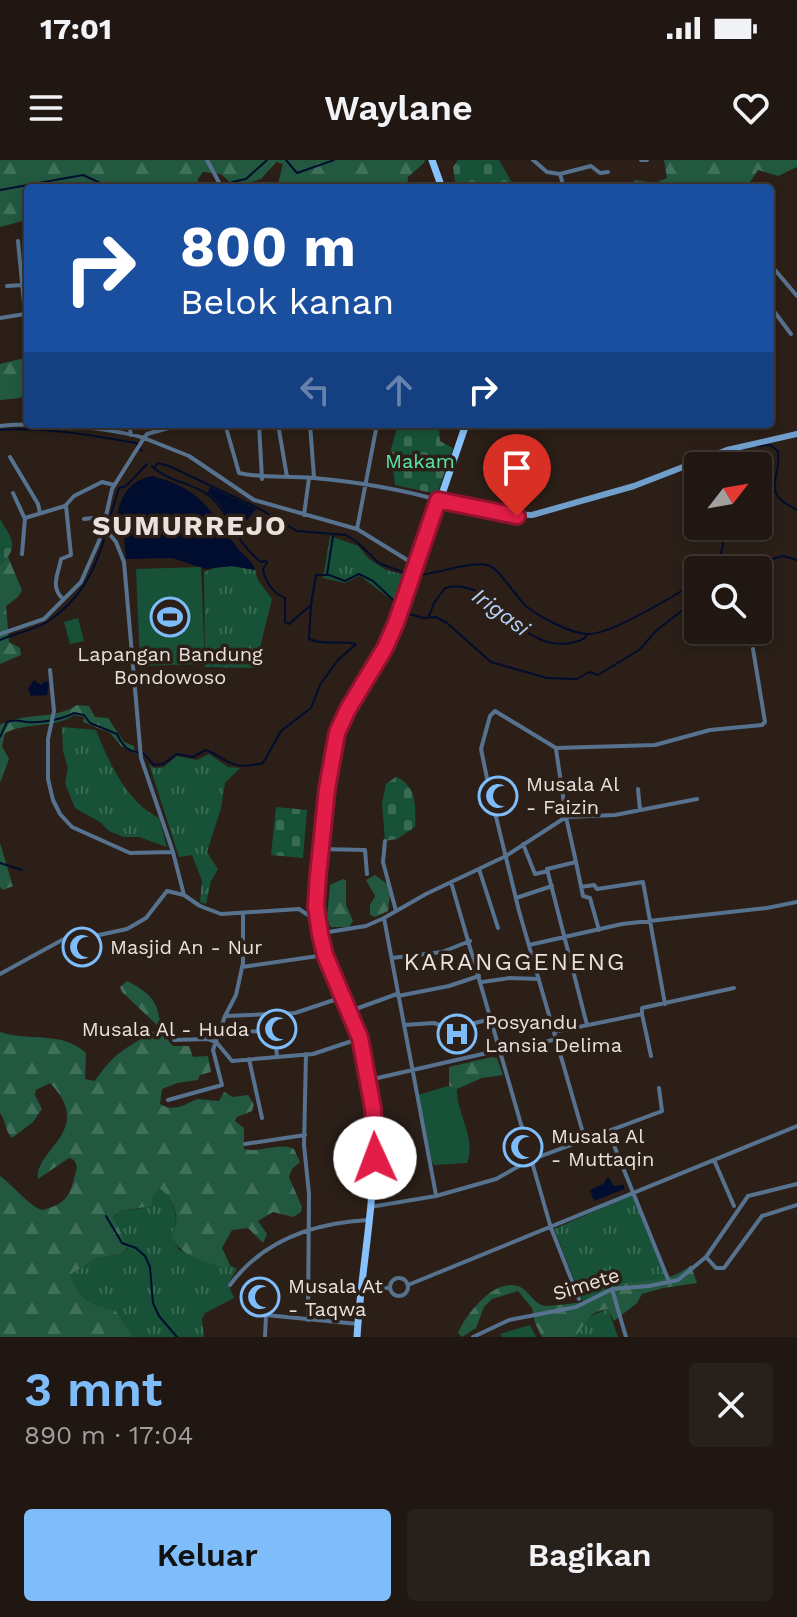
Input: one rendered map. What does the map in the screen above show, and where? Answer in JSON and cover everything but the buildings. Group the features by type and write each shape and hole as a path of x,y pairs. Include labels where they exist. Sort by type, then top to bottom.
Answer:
{"main road":[{"path":"432,160 441,184"},
{"path":"357,1337 375,1158 369,1080 360,1038 325,955 317,921 327,789 337,733 402,611 465,428"},
{"path":"438,500 495,514 532,515 634,486 727,450 797,434"}],"street":[{"path":"207,160 220,184"},
{"path":"533,160 541,169 560,174 591,166 600,173 608,172"},
{"path":"641,160 647,160"},
{"path":"560,174 563,184"},
{"path":"18,241 24,297"},
{"path":"774,271 797,296"},
{"path":"7,286 22,285"},
{"path":"774,311 791,334"},
{"path":"0,318 24,314"},
{"path":"0,426 24,425"},
{"path":"58,428 131,435 189,456 254,500 357,529 417,566"},
{"path":"130,428 131,435"},
{"path":"141,438 169,428"},
{"path":"226,428 238,472 262,479 287,477 366,483 438,500"},
{"path":"259,428 262,479"},
{"path":"279,428 287,477"},
{"path":"304,515 311,478 310,428"},
{"path":"357,529 376,428"},
{"path":"0,634 44,619 85,575 114,485 141,446 141,438"},
{"path":"10,457 38,504 40,513"},
{"path":"25,519 65,505 74,495 103,481 114,485"},
{"path":"13,493 25,519 22,554"},
{"path":"63,599 55,586 61,559 71,555 65,505"},
{"path":"84,519 93,518 103,525 116,542 124,562 141,758 184,895"},
{"path":"585,1140 516,898 481,749 490,716 495,711 556,748 655,745 710,730 764,724 763,698 753,649"},
{"path":"50,670 54,711 48,739 48,779 53,800 68,824 130,853 173,852"},
{"path":"556,748 566,817 583,897 590,898 599,930"},
{"path":"638,789 640,810"},
{"path":"320,934 366,926 384,918 506,856 566,817 604,816 697,799"},
{"path":"385,841 383,862 396,911"},
{"path":"523,844 535,874 576,862"},
{"path":"321,849 365,850 367,874"},
{"path":"479,869 498,928"},
{"path":"548,871 587,1025"},
{"path":"581,887 595,885 598,889 642,881 665,1004"},
{"path":"451,882 530,1160 551,1228 579,1299"},
{"path":"516,898 552,886"},
{"path":"0,974 77,933 99,935 127,929 146,918 163,892 184,895 200,906 221,914 299,909 317,921"},
{"path":"529,945 622,924 797,902"},
{"path":"168,1100 222,1085 213,1050 236,995 242,967 243,914"},
{"path":"384,918 436,1196"},
{"path":"392,958 442,952 470,941"},
{"path":"242,967 325,955"},
{"path":"350,1011 397,994 480,979 539,979"},
{"path":"651,1056 642,1008 734,988"},
{"path":"225,1016 295,1013 343,997"},
{"path":"554,1032 642,1014"},
{"path":"273,1015 277,1056"},
{"path":"403,1025 434,1023 451,1029 491,1019"},
{"path":"219,1034 273,1030"},
{"path":"174,1040 208,1039 217,1043 231,1061 306,1054 360,1038"},
{"path":"369,1080 556,1039"},
{"path":"306,1054 308,1320"},
{"path":"249,1059 262,1118"},
{"path":"370,1207 436,1196 496,1179 530,1160 663,1110 659,1088"},
{"path":"408,1285 796,1127"},
{"path":"245,1144 305,1135"},
{"path":"611,1138 668,1279"},
{"path":"714,1160 734,1206"},
{"name":"Simete","path":"475,1337 509,1320 576,1307 612,1289 678,1280 706,1257 748,1196 797,1184"},
{"path":"706,1257 716,1268 724,1268 762,1216 797,1205"},
{"path":"230,1285 242,1269 261,1253 308,1229 340,1221 368,1220"},
{"path":"390,1288 397,1278 408,1285"},
{"path":"390,1288 401,1296 406,1293 408,1285"},
{"path":"360,1286 390,1288"},
{"path":"612,1289 626,1337"},
{"path":"259,1301 257,1310 266,1315 358,1324"},
{"path":"265,1337 266,1315"}],"green space":[{"path":"0,160 425,160 408,177 407,184 278,184 283,164 276,162 261,179 245,184 232,184 221,174 203,172 199,184 24,184 24,223 23,221 0,227"},
{"path":"458,160 499,160 513,184 455,184 453,167"},
{"path":"664,160 797,160 797,167 778,176 758,170 749,184 632,184 635,180 655,183 667,178"},
{"path":"24,358 24,392 21,398 0,400 0,364"},
{"name":"Makam","path":"397,428 440,428 440,441 453,448 437,494 395,485 391,449"},
{"path":"0,519 8,532 12,548 0,565"},
{"path":"330,536 358,546 369,559 386,570 408,576 401,607 360,576 345,583 323,578"},
{"path":"8,557 22,590 6,606 9,642 20,648 21,655 0,664 0,565"},
{"path":"232,566 255,570 258,580 272,599 255,668 205,667 204,572"},
{"name":"Lapangan Bandung Bondowoso","path":"201,567 205,664 140,666 136,569"},
{"path":"78,618 84,641 70,644 64,622"},
{"path":"77,705 89,706 95,717 108,718 124,742 134,746 135,753 121,746 110,733 83,722 84,717 74,715 59,722 22,727 5,733 2,746 9,759 0,783 0,725 19,718 59,713"},
{"path":"62,727 96,730 113,768 129,792 138,803 159,818 167,847 109,831 100,822 75,808 65,783 68,768 63,751"},
{"path":"209,754 228,767 240,768 225,783 221,808 207,852 218,869 211,881 206,904 200,902 202,881 192,855 179,857 149,764 154,768 164,767 177,756 197,760"},
{"path":"396,777 412,791 415,827 397,839 385,841 382,803 386,784"},
{"path":"276,807 307,810 303,858 271,855"},
{"path":"0,843 13,886 3,890 0,887"},
{"path":"375,875 391,887 388,911 375,917 370,915 370,905 375,896 366,880"},
{"path":"346,880 346,905 353,921 349,927 330,927 327,917 330,885"},
{"path":"127,981 141,989 155,1004 162,1027 173,1046 189,1046 193,1057 208,1056 211,1072 200,1075 198,1080 162,1089 160,1104 175,1108 198,1099 219,1101 224,1092 233,1097 248,1095 254,1104 252,1111 237,1117 235,1121 244,1128 244,1149 294,1149 300,1162 289,1177 302,1207 301,1212 293,1217 273,1212 258,1221 267,1234 263,1243 248,1228 232,1230 222,1248 230,1265 225,1268 193,1257 179,1248 171,1234 176,1222 175,1209 159,1188 151,1206 121,1211 113,1217 128,1247 121,1254 98,1258 71,1274 86,1300 115,1310 134,1337 0,1337 0,1176 33,1206 43,1210 61,1203 68,1196 77,1167 74,1160 69,1158 38,1179 39,1168 60,1138 67,1114 63,1100 50,1083 36,1090 35,1095 42,1109 33,1122 12,1138 8,1132 0,1113 0,1032 67,1041 77,1046 86,1053 85,1079 95,1081 115,1056 156,1030 157,1025 122,992 120,987"},
{"path":"497,1058 503,1075 482,1078 457,1089 449,1086 449,1067"},
{"path":"448,1086 457,1089 470,1144 469,1154 467,1163 434,1165 418,1095"},
{"path":"159,1188 174,1209 176,1222 171,1235 179,1250 237,1269 228,1284 234,1298 205,1313 202,1319 204,1337 134,1337 115,1310 92,1303 82,1296 71,1274 98,1258 121,1254 128,1248 113,1218 121,1211 142,1208"},
{"path":"632,1195 666,1279 616,1286 583,1302 554,1229"},
{"path":"691,1265 697,1283 642,1294 637,1303 614,1321 608,1309 595,1313 575,1337 542,1337 532,1308 518,1291 492,1299 484,1307 476,1328 462,1337 458,1333 475,1307 503,1286 522,1288 542,1305 570,1304 586,1301 615,1286 672,1276"},
{"path":"608,1309 618,1337 575,1337 586,1318"},
{"path":"530,1325 536,1337 502,1337 500,1334"}],"water":[{"path":"152,476 194,494 210,510 255,570 232,566 206,569 172,558 126,559 124,538 115,523 119,507 130,487"},
{"path":"210,487 256,509 236,533 221,505 207,493"},
{"path":"34,680 41,685 45,681 49,683 47,695 31,696 28,689"},
{"path":"608,1177 614,1186 624,1185 624,1189 594,1201 590,1190 603,1184"}],"waterway":[{"path":"230,184 246,179 267,160"},
{"path":"286,160 297,173 334,160"},
{"path":"33,184 83,175 102,184"},
{"path":"0,190 24,186"},
{"path":"0,430 85,435 136,443 142,451"},
{"name":"Irigasi","path":"756,446 770,445 778,451 775,491 778,497 797,510"},
{"name":"Irigasi","path":"738,452 746,448"},
{"name":"Irigasi","path":"154,468 158,463 169,466 258,508 297,531 346,535 379,563 410,575"},
{"path":"107,527 119,488 126,486 147,464"},
{"path":"152,466 214,500 246,547 261,562 266,561 263,569 266,578 273,590 285,598 285,622 289,624 311,605 316,575 329,575 345,581 359,574 373,581 408,614 436,617 447,623 491,662 547,678 577,679 589,672 598,675 639,650 657,630 684,609"},
{"path":"0,640 42,625 69,604 92,571 106,533"},
{"name":"Irigasi","path":"327,575 333,536"},
{"name":"Irigasi","path":"720,556 723,540"},
{"path":"772,559 783,556 797,560"},
{"name":"Irigasi","path":"418,575 476,564 490,566 533,611 565,628 588,634 612,628 684,589"},
{"name":"Irigasi","path":"429,616 445,588 463,587 493,602 535,637 552,643 571,643 587,635"},
{"path":"0,737 7,722 45,721 74,713 84,715 90,723 117,734 127,748 143,753 154,765 163,764 177,754 193,757 206,750 238,765 263,763 281,731 311,708 320,685 337,661 356,644 309,639 311,605"},
{"path":"0,863 22,870"},
{"path":"106,1216 122,1243 136,1248 145,1256 150,1267 153,1303 159,1316 177,1337"}],"place":[{"name":"Lapangan Bandung Bondowoso","path":"170,617"},
{"name":"Musala Al - Faizin","path":"498,796"},
{"name":"Masjid An - Nur","path":"82,947"},
{"name":"Musala Al - Huda","path":"277,1029"},
{"name":"Posyandu Lansia Delima","path":"457,1034"},
{"name":"Musala Al - Muttaqin","path":"523,1147"},
{"name":"Musala At - Taqwa","path":"260,1297"}],"district":[{"name":"SUMURREJO","path":"190,525"},
{"name":"KARANGGENENG","path":"515,962"}],"route":[{"path":"375,1158 373,1108 360,1038 325,955 317,921 327,789 337,733 402,611 438,500 485,512 517,516"}]}
